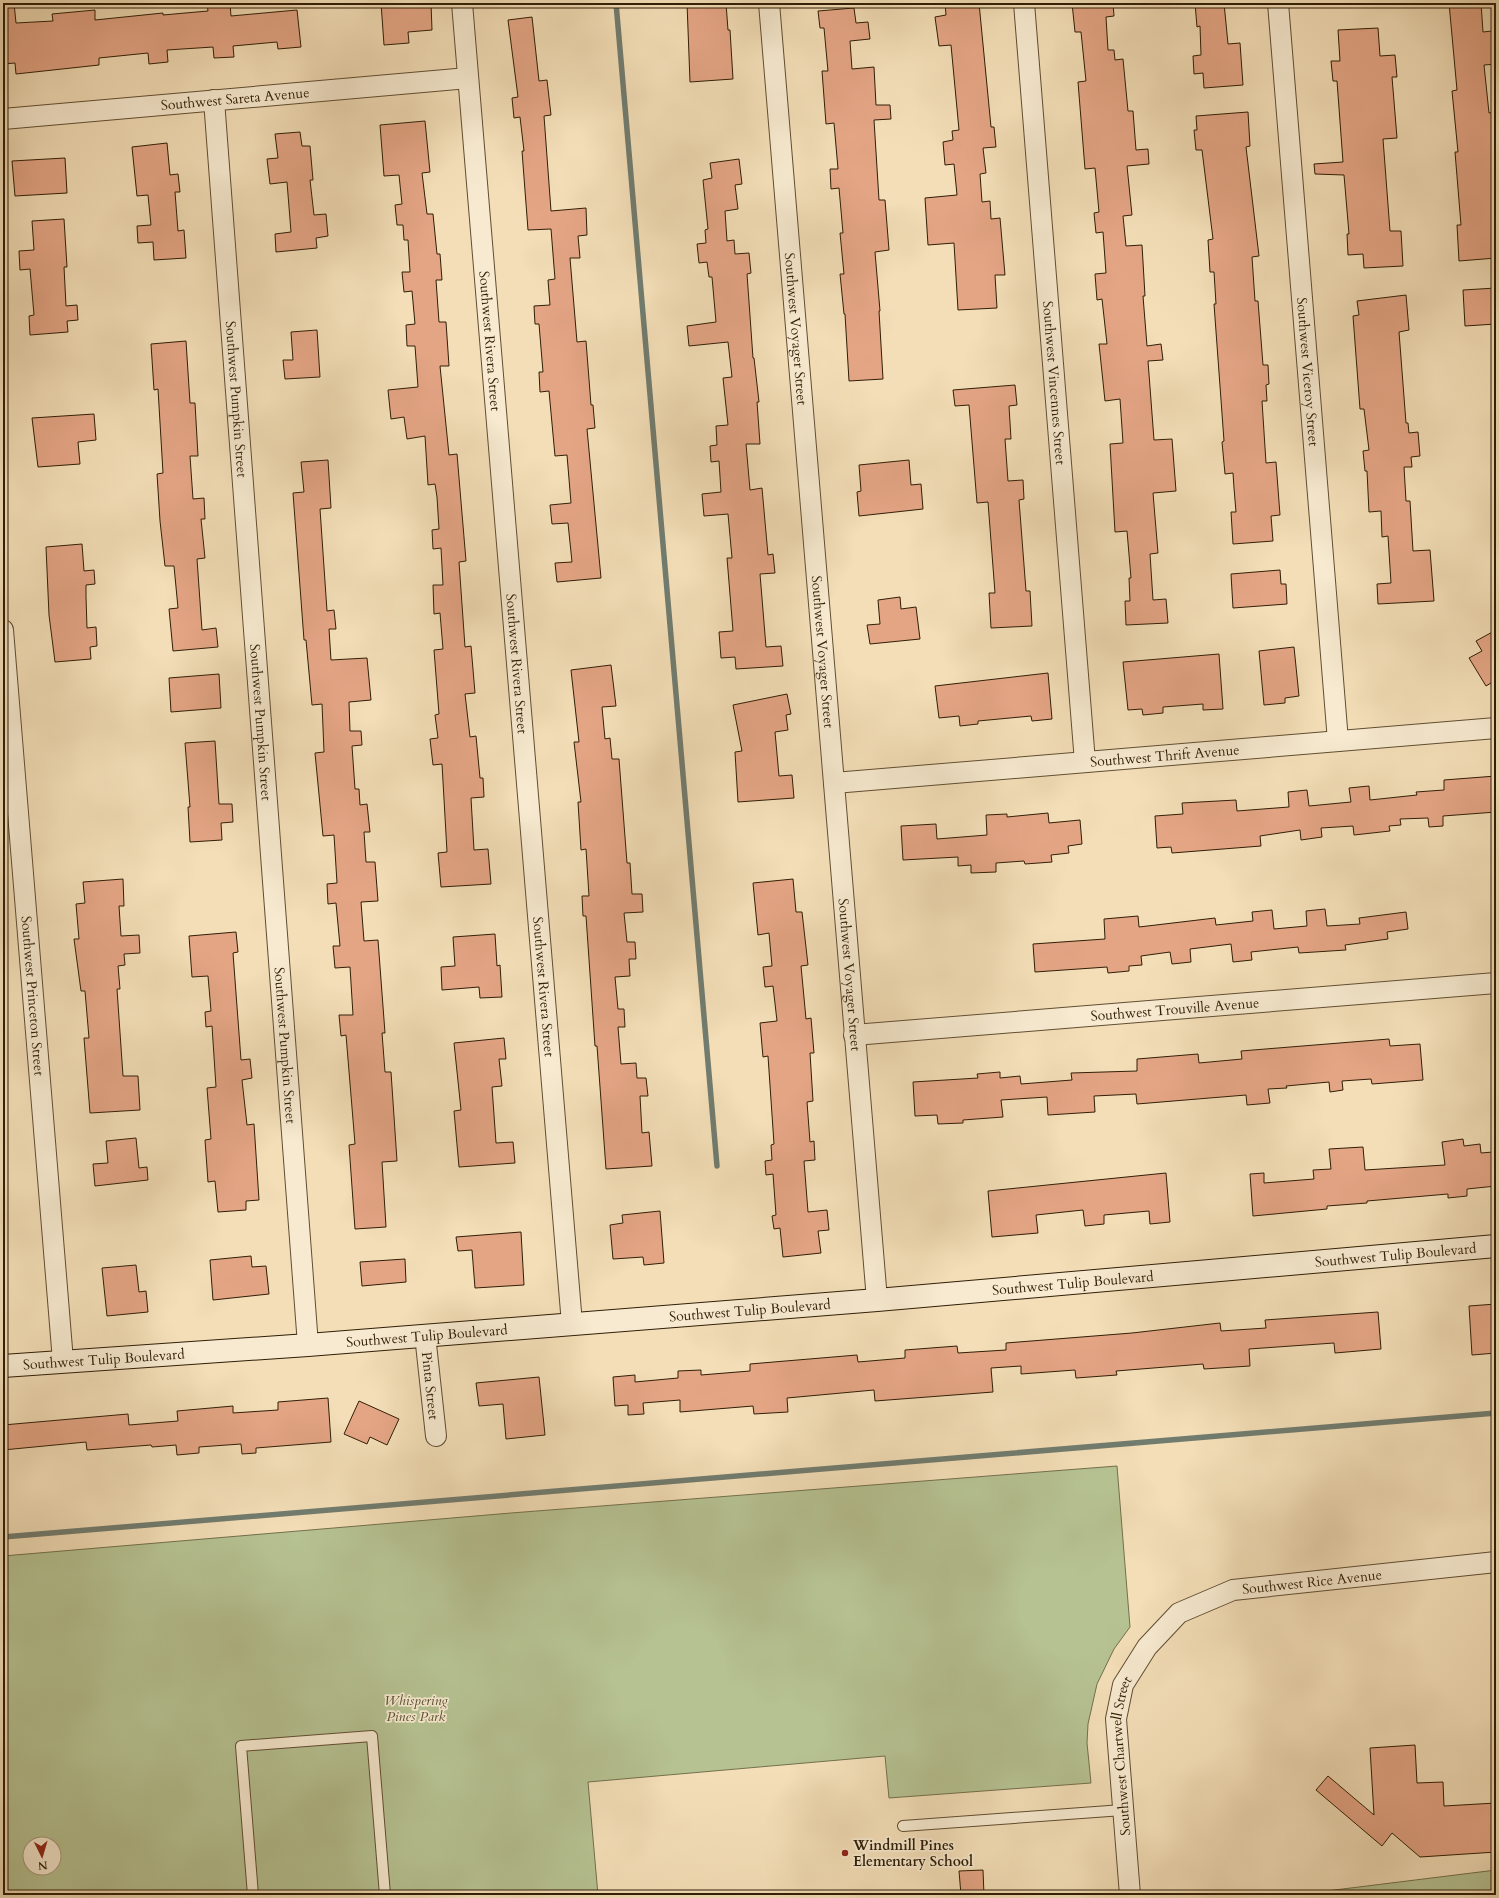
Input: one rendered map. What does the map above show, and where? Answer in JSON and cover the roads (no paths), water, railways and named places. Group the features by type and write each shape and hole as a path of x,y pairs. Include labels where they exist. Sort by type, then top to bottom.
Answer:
{"street":[{"name":"Southwest Rivera Street","path":"462,3 572,1324"},
{"name":"Southwest Voyager Street","path":"769,3 877,1300"},
{"name":"Southwest Vincennes Street","path":"1024,3 1085,762"},
{"name":"Southwest Viceroy Street","path":"1278,3 1338,740"},
{"name":"Southwest Sareta Avenue","path":"3,119 468,78"},
{"name":"Southwest Pumpkin Street","path":"214,100 308,1345"},
{"name":"Southwest Princeton Street","path":"3,630 63,1361"},
{"name":"Southwest Thrift Avenue","path":"834,782 1496,728"},
{"name":"Southwest Trouville Avenue","path":"854,1035 1496,983"},
{"name":"Southwest Tulip Boulevard","path":"3,1366 308,1345 877,1300 1496,1246"},
{"name":"Pinta Street","path":"425,1336 436,1436"},
{"name":"Southwest Rice Avenue","path":"1147,1647 1179,1613 1233,1590 1496,1562"},
{"name":"Southwest Chartwell Street","path":"1130,1895 1116,1719 1123,1685 1147,1647"}],"lane":[{"path":"252,1895 241,1746 372,1736 385,1895"},
{"path":"903,1826 1123,1810"}],"waterway":[{"path":"616,3 717,1166"},
{"path":"3,1537 1496,1413"}],"place":[{"name":"Windmill Pines Elementary School","path":"845,1853"}],"park label":[{"name":"Whispering Pines Park","path":"416,1708"}]}
